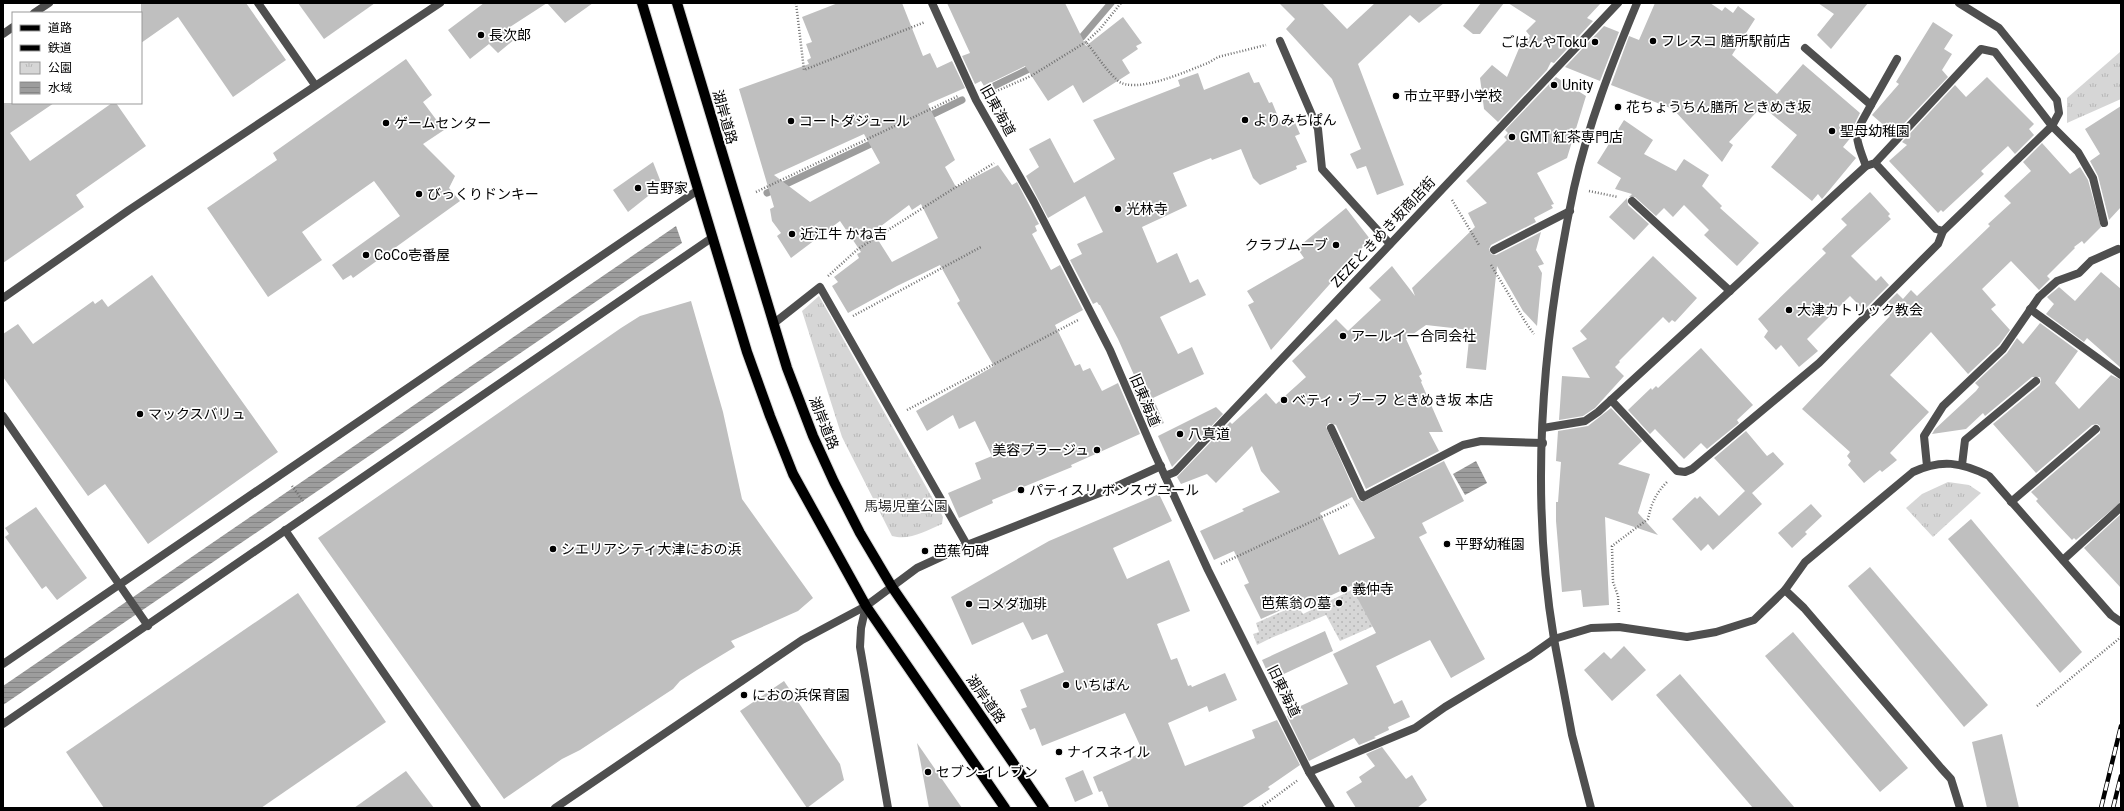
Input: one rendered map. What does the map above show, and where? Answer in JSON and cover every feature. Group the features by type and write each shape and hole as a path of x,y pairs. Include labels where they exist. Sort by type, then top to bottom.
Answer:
{"main road":[{"path":"642,3 747,352 793,474 866,606 1005,808"},
{"name":"湖岸道路","path":"677,3 772,324 787,368 816,442 860,533 892,587 1044,808"}],"street":[{"path":"36,12 49,3"},
{"path":"258,3 315,85"},
{"path":"3,298 315,85 440,3"},
{"name":"旧東海道","path":"932,3 976,100 1008,155 1110,350 1208,570 1309,772 1331,808"},
{"name":"ZEZEときめき坂商店街","path":"1165,476 1175,472 1238,407 1444,186 1618,3"},
{"path":"1592,808 1572,735 1554,639 1546,584 1542,495 1543,428 1553,303 1574,188 1587,141 1614,58 1637,3"},
{"path":"1611,400 1677,471 1685,472 1692,470 1819,363 1938,244 1943,232 2052,126 2058,113 2057,100 1999,28 1959,3"},
{"path":"3,34 12,28"},
{"path":"1280,41 1318,130 1322,168 1390,244"},
{"path":"1804,48 1871,105"},
{"path":"1543,428 1585,421 1611,400 1866,166 1875,163 1981,49 1995,52 2052,126 2078,152 2093,178 2104,223"},
{"path":"1866,166 1856,140 1857,131 1897,58"},
{"path":"1875,163 1936,229 1943,232"},
{"path":"3,664 698,190"},
{"path":"1632,201 1730,291"},
{"path":"1494,250 1570,211"},
{"path":"3,724 148,626 285,530 713,237"},
{"path":"1927,466 1924,436 1943,406 2004,349 2039,297 2057,281 2079,273 2092,261 2118,249"},
{"path":"772,324 820,288 967,544"},
{"path":"2030,309 2121,375"},
{"path":"1962,465 1965,440 2036,381"},
{"path":"3,416 148,626"},
{"path":"1331,428 1363,497 1463,445 1481,441 1543,443"},
{"path":"2011,502 2096,429"},
{"path":"1309,772 1415,728 1445,707 1530,656 1554,639 1591,628 1619,627 1687,637 1716,632 1754,620 1785,590 1805,562 1913,472 1927,466 1948,463 1970,466 1989,476 2111,615 2121,622"},
{"path":"555,808 802,640 866,606 917,568 967,544 1115,487 1161,466"},
{"path":"2063,560 2121,507"},
{"path":"285,530 477,808"},
{"path":"1785,590 1804,608 1951,779 1960,808"},
{"path":"866,606 861,628 860,647 888,808"}],"path":[{"path":"796,3 804,70 938,17"},
{"path":"976,100 1031,76 1086,42 1100,29 1121,3"},
{"path":"1086,42 1118,81 1128,86 1141,86 1208,63 1218,57 1280,41"},
{"path":"756,192 971,90"},
{"path":"820,288 824,279 858,249 1008,155"},
{"path":"1444,186 1480,246"},
{"path":"1585,190 1619,198"},
{"path":"840,323 981,247"},
{"path":"1487,259 1526,323 1535,335 1549,344"},
{"path":"894,417 1091,313"},
{"path":"1619,627 1618,596 1613,582 1612,546 1648,520 1650,506 1659,490 1677,471"},
{"path":"290,483 305,503"},
{"path":"1208,570 1363,497"},
{"path":"2037,706 2121,636"},
{"path":"1260,808 1309,772"}],"green space":[{"path":"2120,52 2121,99 2067,123 2067,98"},
{"name":"馬場児童公園","path":"819,296 943,517 942,524 911,536 892,536 842,437 802,311"},
{"path":"1948,482 1969,485 1981,493 1933,537 1906,508 1922,494"},
{"path":"1380,576 1401,614 1340,641 1326,615 1257,645 1253,634 1259,632 1256,623 1297,605 1303,614"}],"water":[{"path":"676,226 682,243 3,705 3,686"},
{"path":"1476,461 1487,483 1465,495 1453,474"}],"building":[{"path":"141,3 246,3 286,60 233,97 178,17 142,42"},
{"path":"298,3 375,3 324,39"},
{"name":"長次郎","path":"484,3 547,3 507,29 515,39 498,53 489,44 470,59 448,30"},
{"path":"547,3 593,3 565,23"},
{"path":"838,3 902,3 923,56 930,53 937,68 952,61 965,88 928,104 955,160 945,167 956,187 998,165 1012,185 1017,182 1039,224 1035,226 1037,231 1032,234 1051,270 1060,265 1083,310 1055,325 1075,366 1080,364 1083,371 1090,368 1102,391 1118,383 1140,434 1071,465 1072,467 992,500 993,503 959,518 948,493 981,479 975,463 992,456 975,421 959,429 953,415 927,431 916,411 994,366 957,303 960,301 940,265 897,286 848,313 832,286 838,282 834,277 859,258 857,254 861,252 840,221 791,258 777,236 781,233 772,221 770,209 774,207 739,89 809,64 807,60 811,58 806,44 812,42 802,17","holes":["864,134 880,163 810,202 774,175","921,204 938,238 892,262 873,232 909,205 912,210"]},
{"path":"947,3 1065,3 1086,46 1123,17 1142,43 1136,46 1138,49 1122,60 1130,73 1083,103 1073,85 1048,101 1025,66 984,86 981,81 975,84 962,56 970,53"},
{"path":"1279,3 1322,3 1347,29 1375,3 1444,3 1419,23 1410,15 1358,64 1404,185 1377,195 1366,166 1357,169 1350,154 1361,149 1332,79 1286,29 1295,19"},
{"path":"1481,3 1504,3 1480,34 1473,34 1463,26"},
{"path":"1508,3 1601,3 1587,18 1593,21 1554,63 1551,62 1547,70 1498,122 1484,109 1480,78 1492,65 1507,77 1520,46 1530,36 1526,31 1536,21"},
{"path":"1655,3 1710,3 1722,11 1725,7 1733,13 1738,6 1755,19 1732,55 1777,94 1803,64 1860,113 1853,127 1852,136 1843,147 1856,158 1822,199 1818,194 1812,201 1771,167 1797,135 1762,106 1729,142 1733,145 1722,162 1673,109 1611,85 1629,36 1639,40"},
{"path":"1818,3 1868,3 1831,49 1817,35 1834,14"},
{"path":"1933,22 1953,35 1944,49 1952,54 1942,70 1948,77 1894,134 1872,115 1899,84 1896,82"},
{"path":"1604,26 1619,32 1600,81 1565,67"},
{"path":"406,59 432,95 423,102 444,130 423,144 455,176 449,188 460,201 353,278 351,275 343,280 332,265 400,216 374,181 302,232 322,260 268,297 207,208 277,160 273,153"},
{"path":"1249,72 1254,83 1259,82 1269,103 1272,102 1281,124 1293,118 1300,134 1295,136 1307,162 1296,166 1297,169 1260,185 1253,178 1241,149 1212,160 1211,158 1173,173 1187,206 1142,227 1157,263 1177,253 1190,283 1198,279 1206,295 1160,317 1178,354 1192,347 1204,374 1153,398 1164,423 1150,429 1128,378 1134,375 1118,339 1100,305 1097,302 1093,304 1070,260 1082,254 1077,244 1103,232 1085,196 1048,218 1026,176 1039,167 1029,149 1050,138 1074,183 1115,159 1093,120 1180,86 1178,80 1198,73 1204,90"},
{"path":"1556,77 1586,96 1567,158 1537,173 1554,204 1551,205 1553,208 1534,218 1536,222 1491,245 1489,249 1491,254 1496,255 1541,232 1536,250 1544,264 1538,266 1542,273 1537,326 1523,311 1497,266 1486,370 1466,368 1470,330 1426,325 1406,339 1422,374 1419,376 1422,381 1421,382 1443,432 1429,432 1439,451 1366,489 1336,425 1329,423 1326,427 1358,499 1362,502 1444,461 1464,501 1422,523 1427,533 1419,537 1485,659 1451,678 1430,640 1376,666 1394,704 1402,700 1410,717 1388,727 1389,730 1374,737 1376,738 1359,745 1354,738 1309,761 1287,716 1294,713 1292,710 1348,684 1333,654 1376,633 1351,586 1302,609 1299,602 1261,619 1244,585 1249,583 1234,551 1214,560 1200,531 1244,511 1242,509 1280,492 1261,471 1252,446 1216,483 1207,474 1181,484 1177,477 1230,422 1232,424 1266,393 1276,404 1306,377 1292,361 1336,319 1348,331 1381,300 1369,288 1392,266 1415,296 1412,288 1475,227 1468,213 1487,203 1466,181 1507,140 1504,137 1508,133 1505,130","holes":["1352,497 1375,538 1339,555 1320,513"]},
{"path":"1987,77 2034,124 2029,129 2034,135 2015,154 2008,146 1981,171 1984,174 1943,212 1941,210 1938,213 1889,161 1907,145 1902,142 1955,85 1966,97"},
{"path":"3,103 53,104 10,133 30,161 111,104 117,104 146,146 76,195 84,207 3,263"},
{"path":"2121,106 2121,207 2109,220 2098,176 2090,161 2100,154 2085,129"},
{"path":"1624,120 1653,140 1644,154 1676,171 1684,159 1709,175 1702,186 1722,206 1720,208 1759,243 1737,266 1704,235 1709,230 1684,205 1673,217 1664,208 1656,216 1635,197 1629,197 1632,194 1615,189 1621,178 1597,163"},
{"path":"2042,143 2070,174 2080,167 2088,180 2101,227 2084,244 2082,241 2074,247 2075,248 2047,276 2050,279 2039,290 2011,261 1982,289 1996,305 1991,309 2010,330 1999,345 1968,374 1931,332 1890,375 1929,412 1890,453 1897,460 1882,472 1880,470 1864,483 1848,465 1851,461 1847,456 1850,452 1802,409 1890,316 1882,308 1897,293 1903,299 1911,290 1917,296 1990,226 1988,224 2011,203 2004,196 2031,171 2023,162"},
{"name":"吉野家","path":"653,162 662,185 628,212 613,190"},
{"path":"1870,192 1890,214 1888,216 1891,219 1851,256 1876,281 1881,276 1889,285 1864,310 1850,296 1807,339 1818,351 1799,367 1781,345 1776,350 1764,337 1768,331 1758,319 1826,253 1822,249 1847,225 1841,219"},
{"path":"1627,198 1628,205 1649,224 1634,240 1609,217"},
{"path":"1346,208 1370,239 1271,350 1248,305 1254,302 1247,291 1304,258 1297,248"},
{"path":"1653,256 1697,298 1675,322 1672,320 1669,323 1663,317 1619,361 1620,362 1615,367 1624,376 1595,408 1583,416 1559,420 1562,376 1590,378 1572,348 1587,339 1580,331"},
{"path":"2101,272 2121,289 2121,368 2087,338 2084,342 2046,314 2054,304 2047,297 2059,287 2075,301"},
{"name":"マックスバリュ","path":"152,275 278,452 148,544 105,484 88,496 3,377 3,334 18,324 33,344 93,301 95,304 102,299 108,307"},
{"name":"シエリアシティ大津におの浜","path":"691,301 723,412 742,499 813,598 798,611 731,641 735,647 680,681 673,689 580,750 562,759 504,799 318,538 621,328 640,316"},
{"path":"2040,323 2078,351 2055,383 2079,409 2111,375 2121,380 2121,502 2076,540 2074,538 2072,540 2057,524 2036,501 2038,499 2031,492 2100,433 2100,426 2097,424 2092,425 2036,473 1993,424 2040,385 2040,377 2032,377 1985,416 1983,413 1966,429 1932,434 1935,429 1976,391 1979,387 1975,383 2007,353 2017,338 2023,344"},
{"path":"1701,348 1753,405 1737,420 1739,423 1707,449 1701,443 1684,459 1655,429 1650,434 1628,410 1651,388 1652,390 1656,386 1658,388"},
{"path":"1216,407 1223,414 1172,467 1158,436"},
{"path":"1611,408 1642,441 1618,464 1650,474 1638,513 1658,535 1605,517 1609,605 1583,607 1581,590 1562,592 1556,521 1556,502 1558,502 1561,462 1556,461 1558,431 1588,426"},
{"path":"1746,431 1767,456 1773,452 1784,464 1752,493 1762,504 1713,550 1708,544 1701,551 1672,519 1695,497 1697,499 1700,496 1719,516 1745,491 1714,458"},
{"path":"1159,494 1172,521 1113,548 1127,579 1169,560 1190,611 1157,624 1171,660 1177,658 1188,686 1191,685 1192,687 1225,673 1237,700 1209,712 1207,706 1168,723 1185,766 1255,738 1252,730 1277,720 1300,765 1268,787 1270,789 1241,808 1109,808 1102,791 1099,792 1093,777 1131,760 1130,758 1143,752 1125,713 1042,746 1035,728 1030,730 1021,709 1027,707 1020,690 1064,672 1047,634 1032,640 1023,622 972,645 951,597 1049,541"},
{"path":"1811,504 1822,516 1805,532 1807,534 1792,548 1778,533"},
{"path":"36,507 87,578 57,600 46,586 42,589 5,537 9,534 5,528"},
{"path":"2121,514 2121,588 2084,548"},
{"path":"1971,519 2082,652 2060,673 1948,539"},
{"path":"1870,567 1988,705 1964,727 1848,586"},
{"path":"298,593 386,722 261,808 104,808 66,752"},
{"path":"1325,631 1333,651 1271,680 1262,660"},
{"path":"1793,632 1908,768 1880,792 1765,656"},
{"path":"1624,646 1646,670 1612,701 1584,670 1604,652 1611,659"},
{"path":"1680,674 1795,808 1753,808 1656,695"},
{"path":"784,681 840,764 844,780 807,808 740,711"},
{"path":"2002,734 2019,808 1987,808 1972,742"},
{"path":"917,743 962,808 929,808"},
{"path":"1382,747 1406,779 1412,775 1427,800 1417,808 1356,808 1346,792 1362,782 1359,777 1375,766 1366,754"},
{"path":"1083,770 1093,794 1075,802 1065,778"},
{"path":"406,771 434,808 354,808"}],"waterway":[{"path":"1074,42 1082,37 1111,3"},
{"path":"990,88 1035,66"},
{"path":"925,118 962,100"},
{"path":"767,193 877,141"}],"railway":[{"path":"2101,808 2121,726"},
{"path":"2113,808 2121,776"}],"place":[{"name":"長次郎","path":"481,35"},
{"name":"フレスコ 膳所駅前店","path":"1653,41"},
{"name":"ごはんやToku","path":"1595,42"},
{"name":"Unity","path":"1554,85"},
{"name":"市立平野小学校","path":"1396,96"},
{"name":"花ちょうちん膳所 ときめき坂","path":"1618,107"},
{"name":"よりみちぱん","path":"1245,120"},
{"name":"コートダジュール","path":"791,121"},
{"name":"ゲームセンター","path":"386,123"},
{"name":"聖母幼稚園","path":"1832,131"},
{"name":"GMT 紅茶専門店","path":"1512,137"},
{"name":"吉野家","path":"638,188"},
{"name":"びっくりドンキー","path":"419,194"},
{"name":"光林寺","path":"1118,209"},
{"name":"近江牛 かね吉","path":"792,234"},
{"name":"クラブムーブ","path":"1336,245"},
{"name":"CoCo壱番屋","path":"366,255"},
{"name":"大津カトリック教会","path":"1789,310"},
{"name":"アールイー合同会社","path":"1343,336"},
{"name":"べティ・ブーフ ときめき坂 本店","path":"1284,400"},
{"name":"マックスバリュ","path":"140,414"},
{"name":"八真道","path":"1180,434"},
{"name":"美容プラージュ","path":"1097,450"},
{"name":"パティスリ ボンスヴニール","path":"1021,490"},
{"name":"平野幼稚園","path":"1447,544"},
{"name":"シエリアシティ大津におの浜","path":"553,549"},
{"name":"芭蕉句碑","path":"925,551"},
{"name":"義仲寺","path":"1344,589"},
{"name":"芭蕉翁の墓","path":"1339,603"},
{"name":"コメダ珈琲","path":"969,604"},
{"name":"いちばん","path":"1066,685"},
{"name":"におの浜保育園","path":"744,695"},
{"name":"ナイスネイル","path":"1059,752"},
{"name":"セブン-イレブン","path":"928,772"}]}
